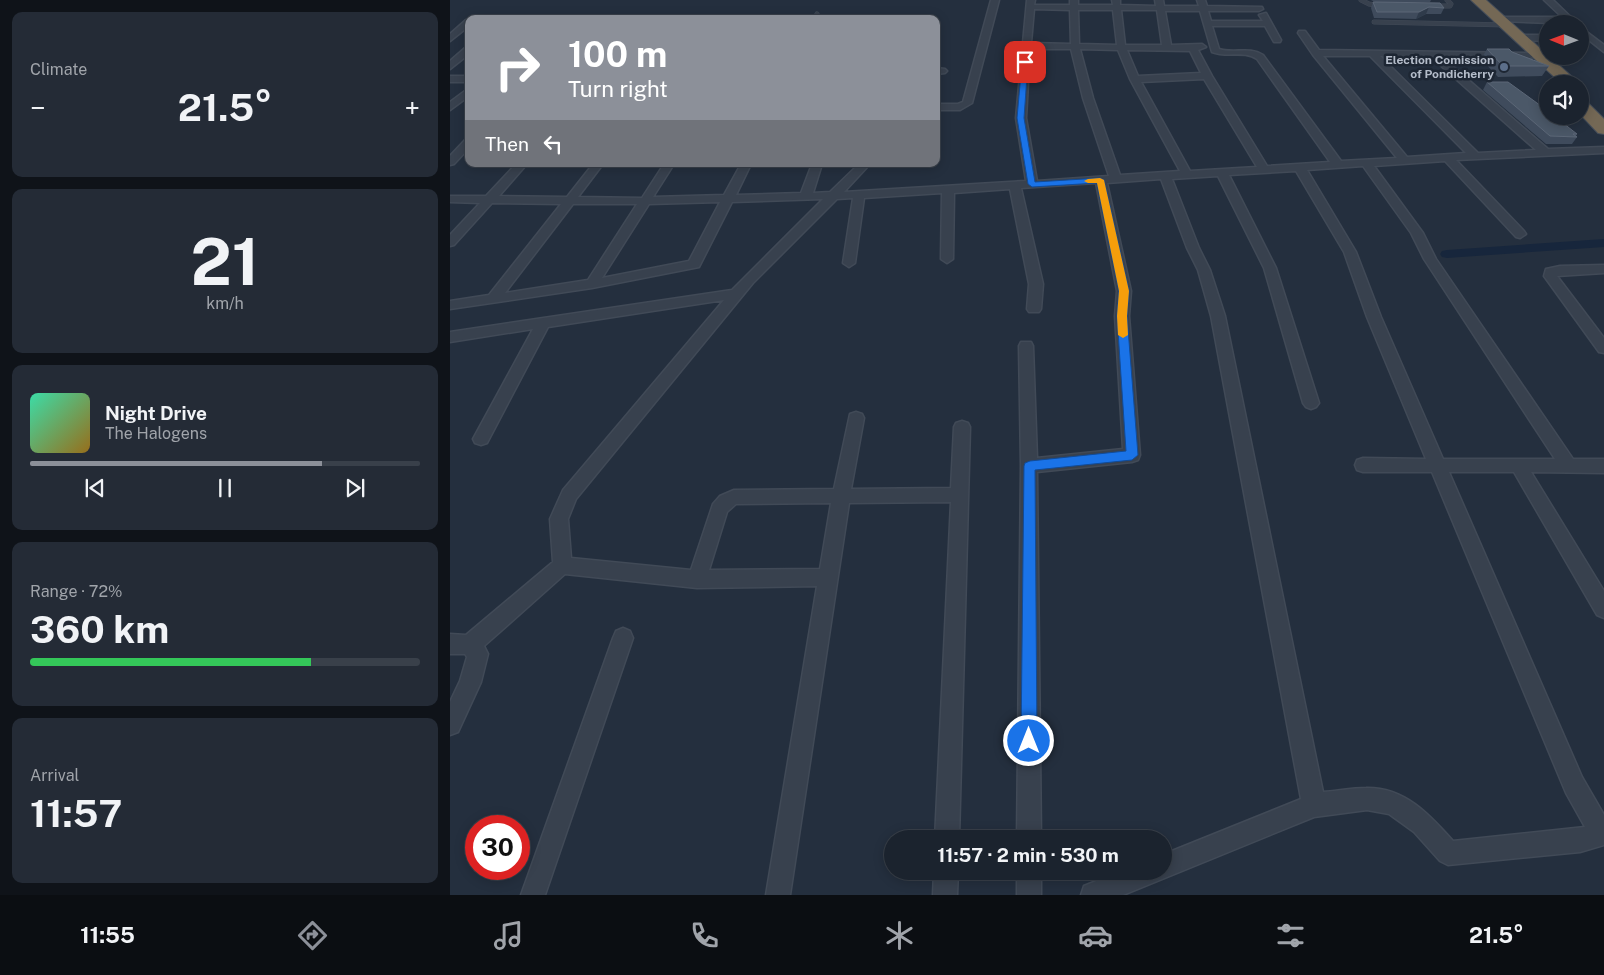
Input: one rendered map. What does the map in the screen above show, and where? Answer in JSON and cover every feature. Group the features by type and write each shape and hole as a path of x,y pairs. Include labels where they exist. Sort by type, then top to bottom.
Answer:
{"highway":[{"path":"1468,0 1521,38 1554,75"},
{"path":"1478,0 1530,55 1560,75"},
{"path":"1589,100 1604,114"},
{"path":"1589,113 1604,128"}],"street":[{"path":"940,107 960,107 967,103 995,0"},
{"path":"1254,0 1276,40"},
{"path":"1548,0 1564,15"},
{"path":"1032,184 1021,118 1031,3 1202,4 1259,9"},
{"path":"1074,4 1075,46 1088,98 1116,179"},
{"path":"1117,4 1121,46 1135,79 1187,175"},
{"path":"1160,4 1167,48"},
{"path":"1202,4 1214,47 1218,52 1251,53 1260,57 1338,165"},
{"path":"1501,23 1539,22"},
{"path":"1207,23 1267,24"},
{"path":"450,38 465,25"},
{"path":"1302,33 1316,53 1404,160"},
{"path":"1521,38 1539,38"},
{"path":"1591,39 1604,49"},
{"path":"1027,46 1214,47"},
{"path":"1193,48 1207,76 1264,170"},
{"path":"450,50 465,50"},
{"path":"450,66 465,53"},
{"path":"1316,53 1530,55"},
{"path":"1372,53 1475,156"},
{"path":"1432,53 1546,153"},
{"path":"1135,79 1207,76"},
{"path":"450,79 465,79"},
{"path":"453,109 465,96"},
{"path":"450,162 465,146"},
{"path":"450,199 569,202 859,195 1404,160 1604,150"},
{"path":"1448,158 1520,234"},
{"path":"1366,163 1418,233 1430,259 1569,466"},
{"path":"450,242 519,167"},
{"path":"493,299 596,167"},
{"path":"592,284 667,167"},
{"path":"450,305 592,284 694,264 744,167"},
{"path":"806,196 816,167"},
{"path":"562,565 559,519 569,495 735,294 862,167"},
{"path":"1172,863 1314,805 1367,800 1394,803 1422,824 1448,853 1580,840 1602,834 1574,785 1374,316 1350,252 1300,168"},
{"path":"1222,173 1260,244 1270,268 1311,403"},
{"path":"1165,176 1193,248 1204,270 1218,316 1314,805"},
{"path":"1030,466 1132,455 1122,316 1124,291 1100,180"},
{"path":"1015,186 1036,284 1034,309"},
{"path":"947,259 948,190"},
{"path":"849,263 859,195"},
{"path":"1604,269 1560,270 1551,272 1550,276 1604,348"},
{"path":"450,337 735,294"},
{"path":"481,440 543,324"},
{"path":"1026,346 1030,466 1029,830"},
{"path":"778,895 841,496 856,418"},
{"path":"947,830 958,495 962,427"},
{"path":"1363,465 1604,466"},
{"path":"1518,465 1604,609"},
{"path":"697,579 718,508 734,497 958,495"},
{"path":"450,724 476,670 478,654 460,644 562,565 697,579 829,577"},
{"path":"533,895 623,638"},
{"path":"945,895 946,880"},
{"path":"1029,880 1029,895"},
{"path":"1094,895 1130,880"}],"lane":[{"path":"1361,0 1370,4 1384,6"},
{"path":"1428,6 1450,6 1452,4 1447,0"},
{"path":"1374,22 1501,23"}],"building":[{"path":"1373,2 1440,3 1444,8 1429,7 1419,12 1377,12"},
{"path":"1487,49 1509,49 1512,52 1539,62 1539,65 1549,66 1503,66"},
{"path":"1487,82 1508,82 1539,104 1539,125 1566,125 1577,134 1573,134 1577,137 1550,136"}],"waterway":[{"path":"1447,254 1604,243"}],"slow traffic":[{"path":"1088,181 1100,180 1124,291 1123,335"}],"place":[{"name":"Election Comission of Pondicherry","path":"1504,67"}],"route":[{"path":"1025,62 1021,118 1032,184 1100,180 1124,291 1122,316 1132,455 1030,466 1029,741"}]}
